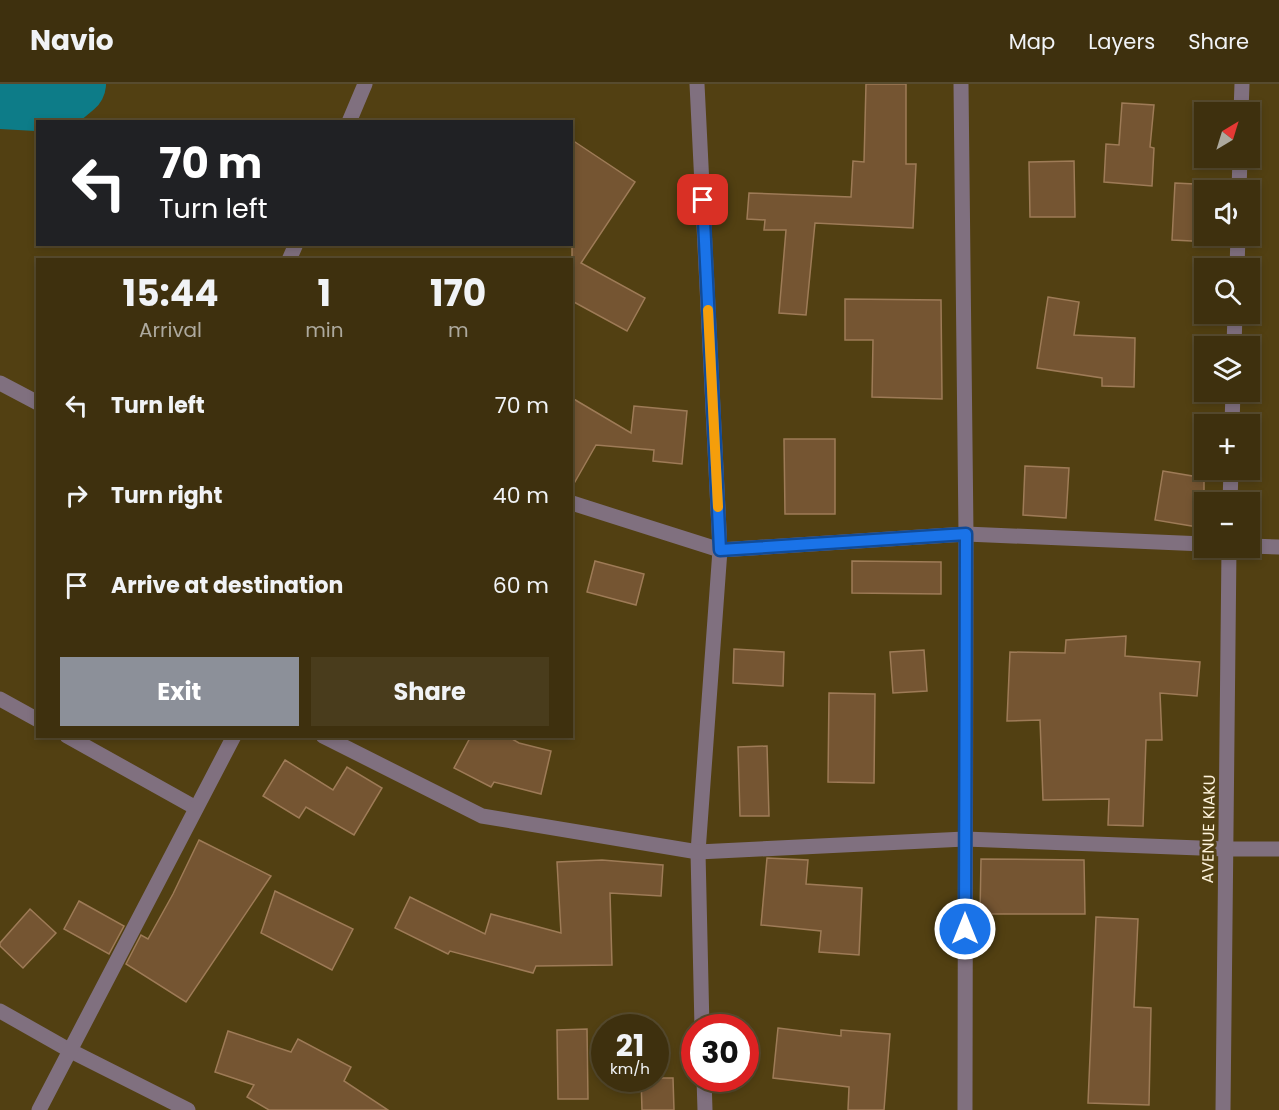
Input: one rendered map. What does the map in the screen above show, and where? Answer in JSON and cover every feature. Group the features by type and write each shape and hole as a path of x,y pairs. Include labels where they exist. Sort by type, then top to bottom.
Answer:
{"street":[{"path":"350,120 365,84"},
{"path":"697,84 720,550 698,852 702,1014"},
{"path":"961,84 966,534 965,1110"},
{"path":"1241,102 1242,84"},
{"path":"0,382 36,402"},
{"path":"573,503 720,550 966,534 1194,544"},
{"path":"1260,546 1279,547"},
{"name":"AVENUE KIAKU","path":"1223,1110 1229,558"},
{"path":"0,699 36,719"},
{"path":"71,738 196,808"},
{"path":"39,1110 233,738"},
{"path":"327,738 482,816 698,852 965,839 1279,849"},
{"path":"0,1011 69,1050 188,1110"},
{"path":"704,1092 705,1110"}],"building":[{"path":"866,84 906,84 906,164 916,164 913,228 815,223 806,315 779,313 786,230 764,230 765,220 747,219 749,193 851,197 853,161 864,162"},
{"path":"1122,103 1154,105 1150,147 1154,148 1152,186 1104,182 1106,144 1119,145"},
{"path":"573,141 635,182 581,263 645,298 627,331 573,302"},
{"path":"1074,161 1075,217 1030,217 1029,162"},
{"path":"1175,183 1194,184 1194,241 1172,240"},
{"path":"1048,297 1079,302 1074,335 1135,338 1134,387 1102,386 1102,378 1037,368"},
{"path":"845,299 941,300 942,399 872,397 873,340 845,340"},
{"path":"573,399 631,433 634,406 687,411 682,464 653,461 654,450 596,445 573,485"},
{"path":"784,439 835,439 835,514 785,514"},
{"path":"1025,466 1069,468 1066,518 1023,515"},
{"path":"1163,471 1194,476 1194,480 1204,480 1204,492 1194,492 1194,526 1155,520"},
{"path":"595,561 644,574 636,605 587,592"},
{"path":"852,561 941,562 941,594 852,593"},
{"path":"1126,636 1125,656 1200,662 1197,696 1160,693 1162,740 1146,740 1143,826 1108,825 1109,799 1043,800 1040,720 1007,721 1010,652 1065,653 1066,640"},
{"path":"734,649 784,652 783,686 733,683"},
{"path":"924,650 927,691 893,693 890,652"},
{"path":"829,693 875,694 874,783 828,782"},
{"path":"470,738 510,738 519,743 551,751 541,794 494,782 491,787 454,768"},
{"path":"767,746 769,816 740,816 738,747"},
{"path":"285,760 333,790 347,767 382,788 354,835 306,807 299,818 263,796"},
{"path":"199,840 271,876 186,1002 126,964 141,935 148,939"},
{"path":"767,858 808,860 806,884 862,888 859,955 819,952 821,931 761,925"},
{"path":"981,859 1084,860 1085,914 980,914"},
{"path":"602,860 663,865 661,896 610,893 612,965 536,966 533,973 450,951 448,954 395,928 410,897 485,934 491,914 561,933 557,862"},
{"path":"275,891 353,929 332,970 261,933"},
{"path":"79,901 124,926 109,954 64,929"},
{"path":"30,909 56,933 23,968 0,946 0,943"},
{"path":"1096,917 1138,919 1134,1007 1151,1008 1149,1105 1088,1103"},
{"path":"778,1028 841,1036 841,1030 890,1034 884,1110 848,1110 849,1087 773,1078"},
{"path":"587,1029 588,1099 558,1099 557,1030"},
{"path":"228,1031 291,1052 298,1039 351,1067 344,1081 388,1110 269,1110 247,1097 254,1085 215,1072"},
{"path":"669,1078 673,1078 674,1110 642,1110 641,1092 669,1092"}],"waterway":[{"path":"0,96 55,99 73,84"}],"slow traffic":[{"path":"708,310 718,507"}],"route":[{"path":"703,200 720,550 966,534 965,929"}]}
